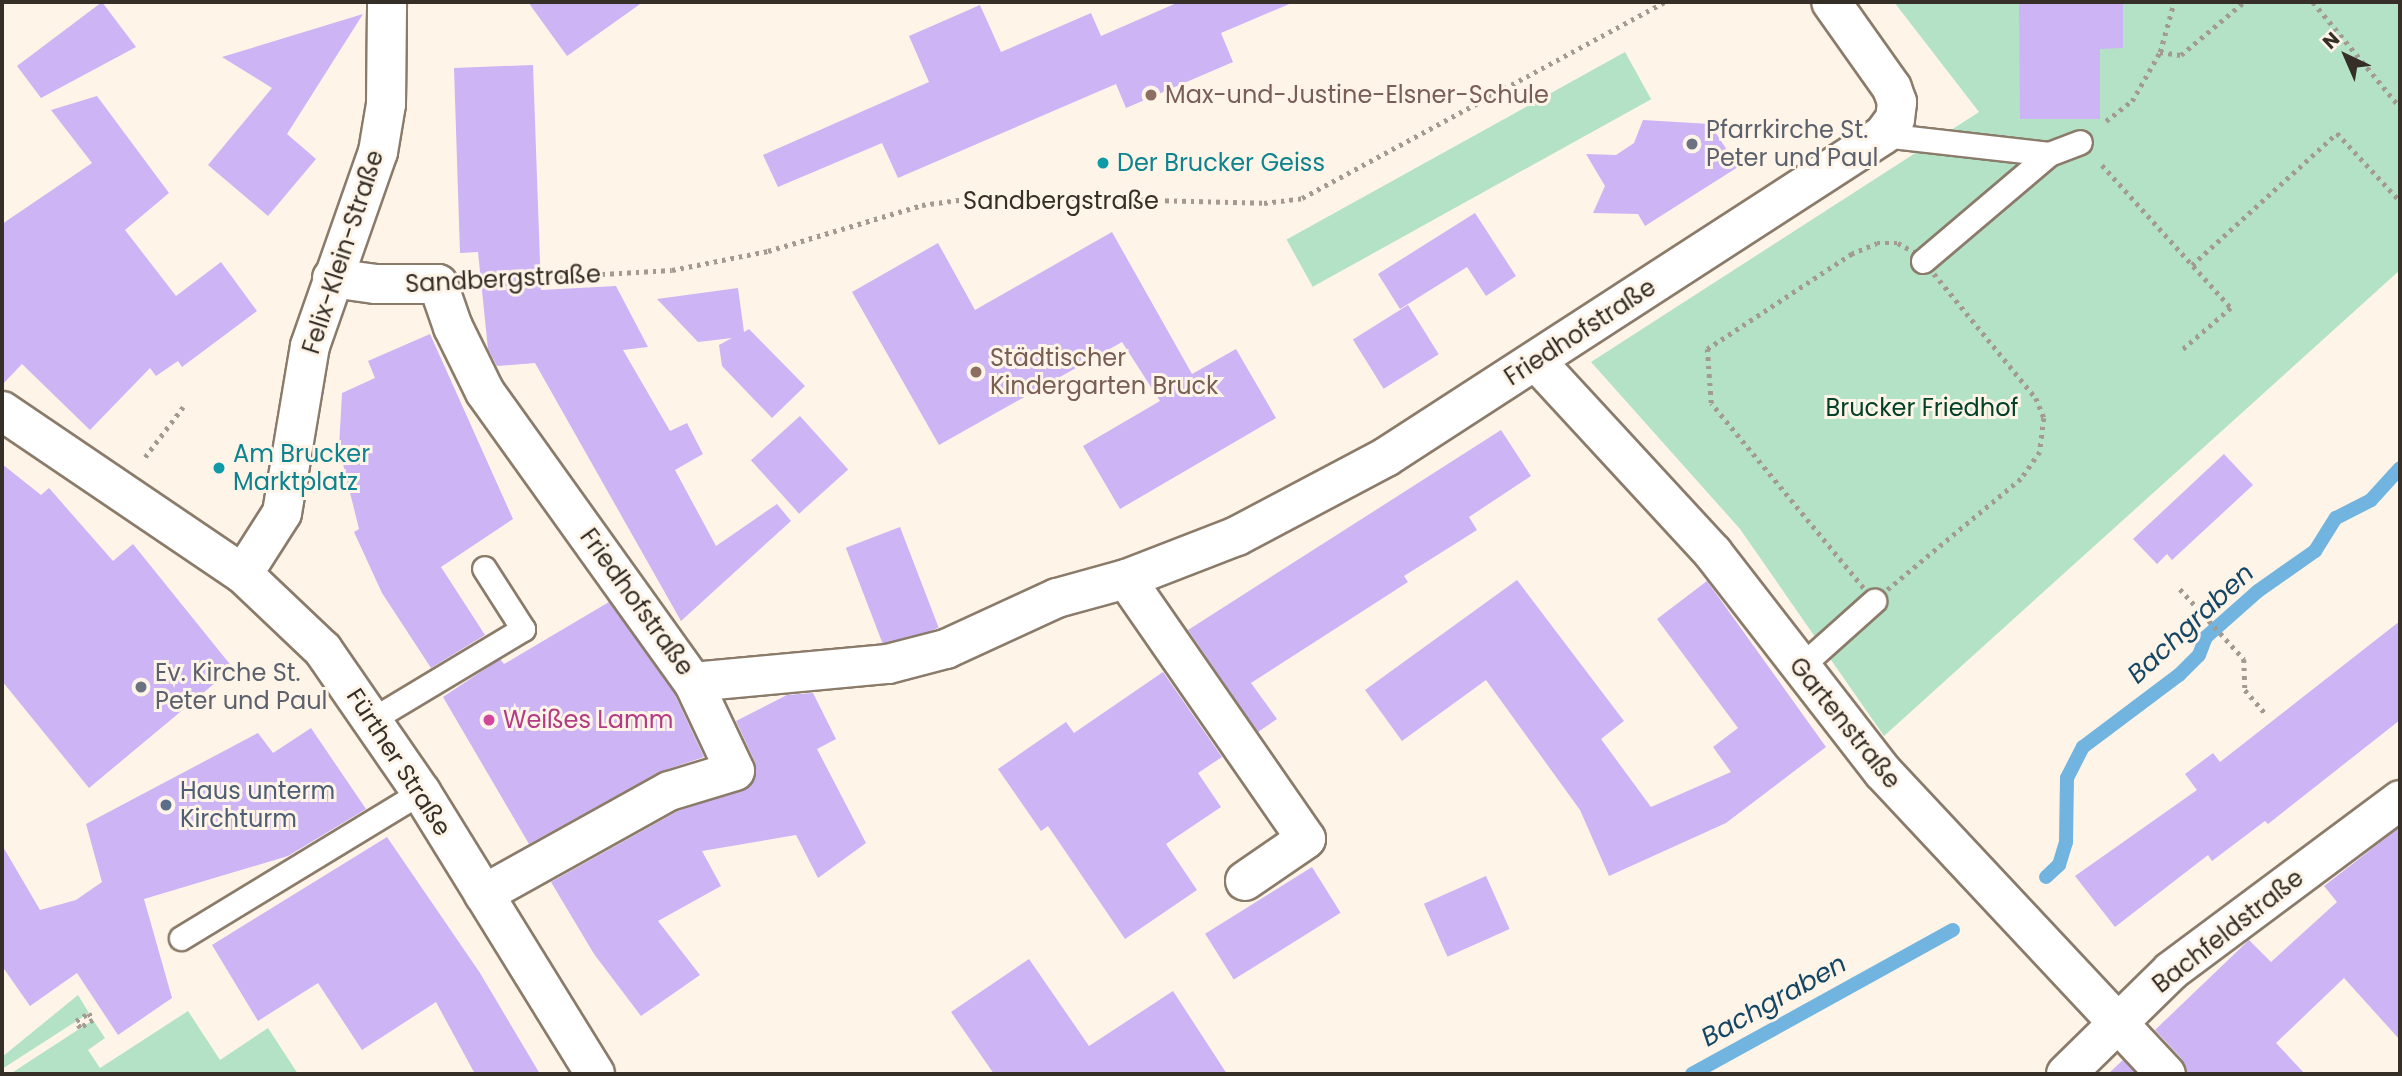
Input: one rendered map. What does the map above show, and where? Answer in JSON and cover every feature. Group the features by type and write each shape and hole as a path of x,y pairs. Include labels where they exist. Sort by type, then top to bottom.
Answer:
{"street":[{"name":"Felix-Klein-Straße","path":"243,574 282,513 310,346 378,152 386,104 387,2"},
{"path":"1831,2 1892,88 1897,102 1895,119 1883,135"},
{"name":"Friedhofstraße","path":"438,284 453,327 485,392 693,682 888,664 946,649 1057,598 1126,579 1237,536 1386,457 1883,135"},
{"name":"Sandbergstraße","path":"332,278 375,284 438,284"},
{"name":"Gartenstraße","path":"1536,361 1713,553 1799,668 1883,772 2166,1074"},
{"name":"Fürther Straße","path":"2,411 243,574 323,650 421,792 595,1074"},
{"path":"1126,579 1307,839 1245,881"},
{"path":"484,894 669,791 735,771 693,682"},
{"name":"Bachfeldstraße","path":"2066,1074 2116,1022 2171,971 2400,800"}],"lane":[{"path":"1883,135 2049,154"},
{"path":"1923,261 2049,154 2080,142"},
{"path":"373,719 523,629 484,568"},
{"path":"1799,668 1874,601"},
{"path":"181,938 421,792"}],"path":[{"name":"Sandbergstraße","path":"438,284 672,270 768,250 922,205 987,196 1264,203 1302,198 1665,2"},
{"path":"2174,2 2160,52 2132,101 2080,142 2231,308 2181,351"},
{"path":"2160,52 2181,55 2244,2"},
{"path":"2313,2 2400,107"},
{"path":"2192,265 2337,133 2400,201"},
{"path":"1877,243 1899,243 1923,261 2036,398 2044,418 2040,452 2021,479 1874,601 1711,403 1707,349 1851,254 1877,243"},
{"path":"124,492 183,407"},
{"path":"2180,589 2244,659 2245,690 2265,713"}],"green space":[{"name":"Brucker Friedhof","path":"1894,2 2400,2 2400,270 1884,736 1740,529 1591,362 1979,112"},
{"path":"1625,52 1651,99 1313,287 1287,240"},
{"path":"78,995 89,1013 2,1069 2,1057"},
{"path":"188,1011 220,1060 268,1028 298,1074 10,1074 93,1020 105,1038 88,1050 100,1068"}],"building":[{"path":"102,2 136,47 41,98 17,66"},
{"path":"528,2 643,2 567,56"},
{"path":"1179,2 1294,2 1221,33 1233,62 1126,108 1116,84 898,178 882,143 778,187 763,155 929,82 909,36 980,5 1001,52 1091,13 1101,36"},
{"path":"2019,2 2123,2 2123,48 2100,49 2100,119 2020,119"},
{"path":"363,14 287,134 316,159 268,216 208,165 272,88 222,57"},
{"path":"533,65 541,290 616,286 648,347 623,350 670,431 687,423 703,454 675,470 716,546 777,504 791,521 681,621 535,363 497,366 488,349 478,252 460,253 454,68"},
{"path":"97,96 169,193 125,230 176,296 221,262 257,311 182,367 178,361 156,376 150,368 90,430 22,364 2,385 2,224 92,163 51,110"},
{"name":"Pfarrkirche St. Peter und Paul","path":"1643,120 1710,124 1738,167 1645,226 1638,214 1593,213 1605,186 1586,154 1616,155 1634,143"},
{"path":"1475,213 1516,276 1486,296 1467,267 1400,309 1378,274"},
{"path":"1112,232 1192,374 1236,349 1276,418 1120,509 1083,446 1160,401 1122,342 939,445 852,292 938,243 975,310"},
{"path":"738,288 744,332 749,329 805,386 772,418 722,366 719,345 732,338 698,342 657,299"},
{"path":"1408,305 1439,354 1384,389 1353,339"},
{"path":"430,334 513,519 441,567 485,635 431,668 382,593 354,532 359,529 339,448 342,393 375,378 368,361"},
{"path":"800,416 848,470 799,514 751,460"},
{"path":"1501,430 1531,476 1469,517 1477,530 1404,576 1408,582 1251,683 1277,719 1258,732 1188,630"},
{"path":"2224,454 2253,485 2172,560 2167,554 2157,564 2133,539"},
{"path":"2,464 41,495 49,488 113,561 133,544 233,668 89,788 2,681"},
{"path":"900,527 939,628 885,649 846,548"},
{"path":"1517,580 1624,721 1601,739 1651,807 1731,772 1713,747 1738,728 1657,619 1707,581 1826,747 1726,823 1609,876 1580,810 1486,680 1402,741 1365,690"},
{"path":"609,602 674,693 704,757 659,772 529,844 443,697 500,659 504,664"},
{"path":"2400,621 2400,720 2268,824 2265,821 2212,861 2208,855 2115,927 2075,876 2197,790 2185,774 2213,753 2220,762"},
{"path":"1163,672 1222,757 1198,773 1221,807 1166,844 1197,890 1125,939 1048,826 1041,831 998,769 1066,722 1074,733"},
{"path":"813,693 836,739 817,749 866,843 818,878 796,835 702,851 721,886 658,921 700,975 641,1016 594,954 551,882 678,811 751,786 755,762 736,721 787,695"},
{"path":"311,728 366,809 288,856 144,899 172,998 118,1035 77,973 30,1006 2,966 2,845 40,910 76,900 102,882 86,824 258,733 273,753"},
{"path":"2400,827 2400,1040 2344,978 2276,1043 2305,1074 2187,1074 2182,1059 2155,1030 2249,940 2271,962 2337,902 2324,886"},
{"path":"387,837 480,973 540,1074 475,1074 436,1002 362,1050 318,983 258,1021 212,945"},
{"path":"1312,867 1341,913 1234,980 1205,934"},
{"path":"1486,876 1510,929 1447,957 1424,904"},
{"path":"1029,959 1089,1046 1173,991 1227,1074 994,1074 951,1012"},
{"path":"2123,1060 2136,1074 2108,1074"}],"waterway":[{"name":"Bachgraben","path":"2046,877 2059,865 2066,842 2067,778 2083,747 2179,675 2199,655 2206,637 2258,591 2315,551 2336,518 2371,500 2400,468"},
{"name":"Bachgraben","path":"1692,1074 1953,930"}],"place":[{"name":"Max-und-Justine-Elsner-Schule","path":"1151,95"},
{"name":"Pfarrkirche St. Peter und Paul","path":"1692,144"},
{"name":"Der Brucker Geiss","path":"1103,163"},
{"name":"Städtischer Kindergarten Bruck","path":"976,372"},
{"name":"Am Brucker Marktplatz","path":"219,468"},
{"name":"Ev. Kirche St. Peter und Paul","path":"141,687"},
{"name":"Weißes Lamm","path":"489,720"},
{"name":"Haus unterm Kirchturm","path":"166,805"}]}
